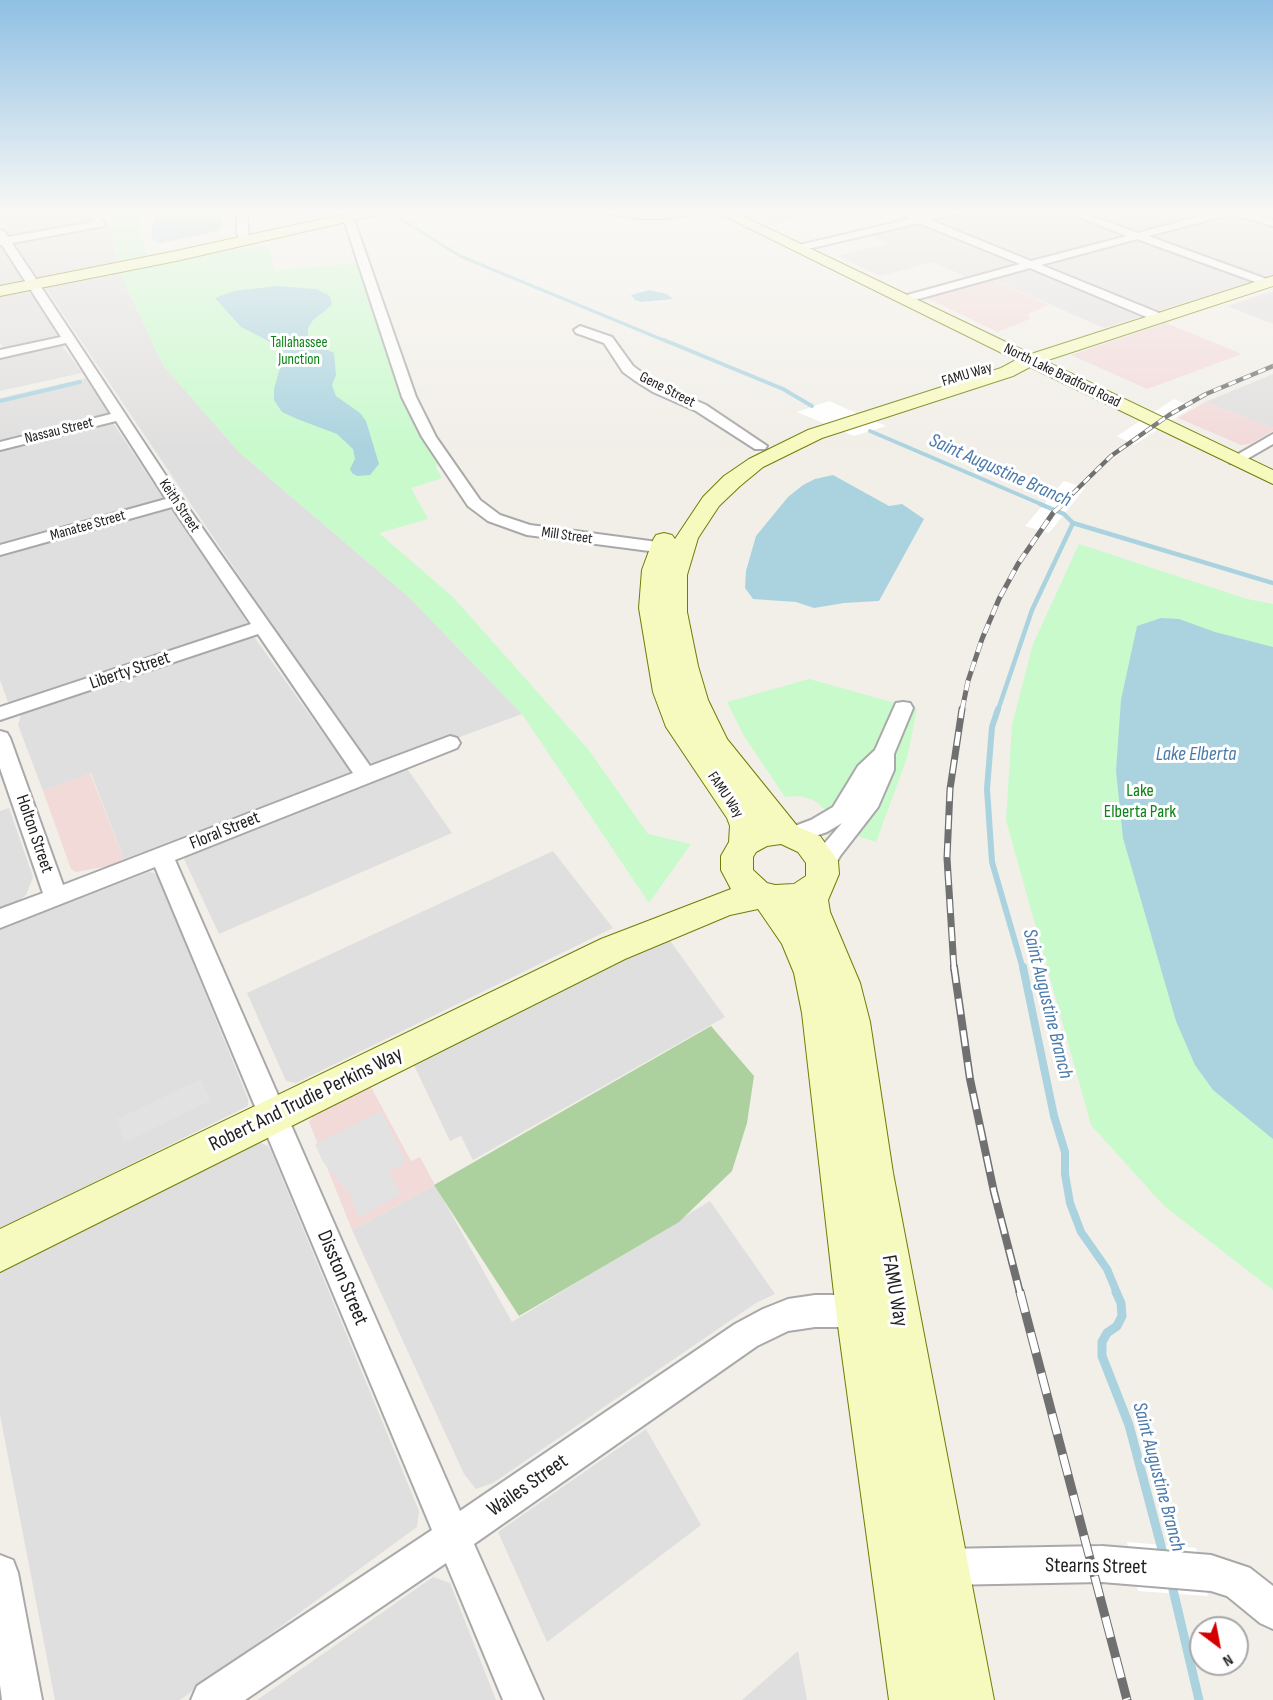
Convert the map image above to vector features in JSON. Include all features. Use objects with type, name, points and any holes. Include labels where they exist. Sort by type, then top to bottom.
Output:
[{"type":"street","name":"Keith Street","points":[[36,290],[175,501],[365,775]]},
{"type":"street","name":"Mill Street","points":[[373,290],[409,397],[426,432],[464,491],[487,514],[527,530],[671,549]]},
{"type":"street","name":"North Lake Bradford Road","points":[[888,290],[1273,478]]},
{"type":"street","points":[[904,298],[933,290]]},
{"type":"street","points":[[1092,290],[1160,318]]},
{"type":"street","points":[[1030,360],[1245,290]]},
{"type":"street","name":"Gene Street","points":[[580,330],[609,340],[628,369],[639,377],[658,389],[701,408],[760,446]]},
{"type":"street","points":[[0,354],[68,339]]},
{"type":"street","name":"FAMU Way","points":[[967,1700],[873,1173],[853,1029],[842,983],[813,912],[812,900],[820,876],[820,856],[813,848],[790,835],[726,759],[694,700],[677,631],[674,601],[675,575],[671,549],[675,521],[703,487],[730,465],[760,446],[836,416],[998,365],[1030,360]]},
{"type":"street","name":"FAMU Way","points":[[916,1700],[858,1311],[818,1001],[811,973],[790,926],[765,896],[742,880],[737,870],[745,826],[741,815],[686,737],[667,692],[651,608],[653,579],[671,549],[693,526],[716,496],[743,472],[773,453],[823,431],[1007,372],[1030,360]]},
{"type":"street","name":"Nassau Street","points":[[0,446],[119,416]]},
{"type":"street","points":[[1235,460],[1273,438]]},
{"type":"street","name":"Manatee Street","points":[[0,550],[175,501]]},
{"type":"street","name":"Liberty Street","points":[[0,714],[261,627]]},
{"type":"street","points":[[765,896],[783,899],[798,897],[820,876],[831,851],[867,807],[884,770],[884,754],[903,708]]},
{"type":"street","name":"Holton Street","points":[[0,738],[56,897]]},
{"type":"street","name":"Floral Street","points":[[0,919],[450,743]]},
{"type":"street","points":[[790,835],[819,826],[841,813],[865,771],[884,754]]},
{"type":"street","name":"FAMU Way","points":[[740,852],[767,834],[790,835]]},
{"type":"street","name":"Robert And Trudie Perkins Way","points":[[613,949],[716,885],[726,876],[740,852]]},
{"type":"street","name":"Disston Street","points":[[162,856],[523,1700]]},
{"type":"street","name":"Robert And Trudie Perkins Way","points":[[0,1251],[613,949],[724,904],[765,896]]},
{"type":"street","name":"Wailes Street","points":[[211,1700],[454,1537],[759,1327],[801,1312],[858,1311]]},
{"type":"street","name":"Stearns Street","points":[[943,1567],[1092,1564],[1202,1572],[1229,1577],[1237,1581],[1273,1610]]},
{"type":"street","points":[[0,1573],[22,1700]]},
{"type":"shaded area","points":[[32,290],[58,337],[4,349],[0,342],[0,294]]},
{"type":"shaded area","points":[[47,290],[128,290],[163,365],[240,453],[409,597],[522,714],[395,761],[374,763],[364,761]]},
{"type":"shaded area","points":[[950,290],[1016,290],[1049,305],[1028,314],[1030,319],[998,332],[928,299],[929,296]]},
{"type":"shaded area","points":[[1018,290],[1224,290],[1104,328]]},
{"type":"shaded area","points":[[1273,291],[1273,324],[1227,306]]},
{"type":"shaded area","points":[[1166,323],[1242,354],[1147,389],[1071,355]]},
{"type":"shaded area","points":[[62,345],[82,373],[0,391],[0,357]]},
{"type":"shaded area","points":[[1273,374],[1273,428],[1205,402]]},
{"type":"shaded area","points":[[86,378],[109,414],[0,442],[0,398]]},
{"type":"shaded area","points":[[1205,402],[1273,428],[1273,431],[1250,444],[1241,445],[1178,418]]},
{"type":"shaded area","points":[[113,423],[164,499],[0,546],[0,450]]},
{"type":"shaded area","points":[[166,509],[175,511],[247,622],[239,628],[9,705],[0,680],[0,555]]},
{"type":"shaded area","points":[[246,637],[255,638],[349,772],[124,859],[91,773],[43,791],[18,725],[21,715]]},
{"type":"shaded area","points":[[406,767],[452,833],[219,934],[184,859],[186,857]]},
{"type":"shaded area","points":[[90,773],[124,859],[109,866],[76,872],[71,869],[43,791]]},
{"type":"shaded area","points":[[9,808],[33,877],[26,895],[17,902],[0,908],[0,811]]},
{"type":"shaded area","points":[[553,851],[613,928],[296,1083],[286,1081],[247,993]]},
{"type":"shaded area","points":[[149,872],[158,877],[248,1099],[248,1106],[0,1229],[0,929]]},
{"type":"shaded area","points":[[668,938],[725,1017],[473,1160],[461,1136],[450,1141],[413,1063]]},
{"type":"shaded area","points":[[201,1079],[210,1101],[124,1143],[117,1119]]},
{"type":"shaded area","points":[[371,1087],[411,1161],[420,1157],[435,1185],[352,1230],[309,1122],[313,1116]]},
{"type":"shaded area","points":[[381,1111],[406,1162],[389,1171],[401,1194],[359,1218],[349,1193],[323,1162],[315,1144]]},
{"type":"shaded area","points":[[259,1142],[268,1146],[271,1151],[419,1511],[417,1527],[180,1700],[55,1700],[0,1415],[0,1272]]},
{"type":"shaded area","points":[[435,1185],[512,1322],[710,1201],[775,1294],[756,1303],[493,1483],[476,1489],[464,1474],[352,1230]]},
{"type":"shaded area","points":[[646,1429],[701,1525],[547,1642],[498,1532]]},
{"type":"shaded area","points":[[433,1577],[450,1583],[496,1700],[257,1700]]},
{"type":"shaded area","points":[[798,1651],[807,1700],[742,1700]]},
{"type":"green space","name":"Tallahassee Junction","points":[[128,290],[367,290],[399,393],[416,430],[437,463],[436,468],[442,478],[411,488],[428,519],[379,533],[454,598],[588,749],[648,834],[691,844],[649,903],[522,714],[409,597],[240,453],[163,365]]},
{"type":"green space","name":"Lake Elberta Park","points":[[1079,544],[1247,599],[1273,604],[1273,1290],[1164,1206],[1091,1125],[1006,820],[1012,725],[1033,644]]},
{"type":"green space","points":[[809,679],[917,709],[907,758],[876,842],[858,836],[815,801],[801,796],[785,797],[744,736],[727,702]]},
{"type":"green space","points":[[711,1026],[754,1076],[747,1123],[732,1171],[679,1222],[519,1316],[434,1185]]},
{"type":"water","points":[[319,290],[330,296],[332,305],[313,320],[308,328],[308,336],[316,345],[334,353],[336,375],[332,385],[336,396],[360,413],[366,421],[379,464],[370,475],[357,476],[352,473],[350,469],[355,459],[353,449],[337,434],[282,412],[274,400],[274,389],[280,368],[279,354],[274,344],[241,327],[215,298],[234,291]]},
{"type":"water","points":[[651,290],[667,294],[673,299],[641,302],[635,300],[631,295]]},
{"type":"water","points":[[833,475],[889,506],[902,504],[924,519],[879,601],[814,608],[796,602],[753,599],[745,588],[746,571],[756,536],[788,497],[803,485],[815,479]]},
{"type":"water","name":"Lake Elberta","points":[[1161,618],[1179,619],[1215,632],[1273,647],[1273,1139],[1213,1090],[1195,1065],[1176,1021],[1123,838],[1116,771],[1121,700],[1137,626]]},
{"type":"pier","points":[[1174,399],[1192,407],[1134,445],[1117,436]]},
{"type":"pier","points":[[829,401],[886,426],[854,436],[797,412]]},
{"type":"pier","points":[[1064,481],[1085,488],[1049,533],[1025,526]]},
{"type":"pier","points":[[1127,1542],[1196,1548],[1208,1596],[1138,1591]]},
{"type":"waterway","name":"Saint Augustine Branch","points":[[543,290],[668,342]]},
{"type":"waterway","name":"Saint Augustine Branch","points":[[664,340],[783,389],[812,406]]},
{"type":"waterway","points":[[0,401],[80,382]]},
{"type":"waterway","name":"Saint Augustine Branch","points":[[870,431],[1043,505]]},
{"type":"waterway","name":"Saint Augustine Branch","points":[[1040,504],[1064,514],[1073,523]]},
{"type":"waterway","name":"Saint Augustine Branch","points":[[998,710],[1032,610],[1073,523]]},
{"type":"waterway","points":[[1073,523],[1273,583]]},
{"type":"waterway","name":"Saint Augustine Branch","points":[[998,709],[992,727],[987,789],[992,862],[1023,969]]},
{"type":"waterway","name":"Saint Augustine Branch","points":[[1023,967],[1054,1116],[1065,1152],[1065,1174],[1070,1203],[1081,1232],[1107,1269],[1117,1293]]},
{"type":"waterway","name":"Saint Augustine Branch","points":[[1116,1292],[1121,1303],[1122,1316],[1117,1326],[1107,1333],[1102,1342],[1102,1356],[1129,1425],[1164,1557]]},
{"type":"waterway","name":"Saint Augustine Branch","points":[[1171,1581],[1199,1700]]},
{"type":"railway","points":[[1061,505],[1111,456],[1169,415],[1206,394],[1273,366]]},
{"type":"railway","points":[[962,710],[968,681],[999,599],[1018,564],[1053,513],[1063,504]]},
{"type":"railway","points":[[954,969],[947,858],[950,789],[962,709]]},
{"type":"railway","points":[[954,967],[970,1079],[994,1192],[1020,1293]]},
{"type":"railway","points":[[1020,1292],[1127,1700]]}]
